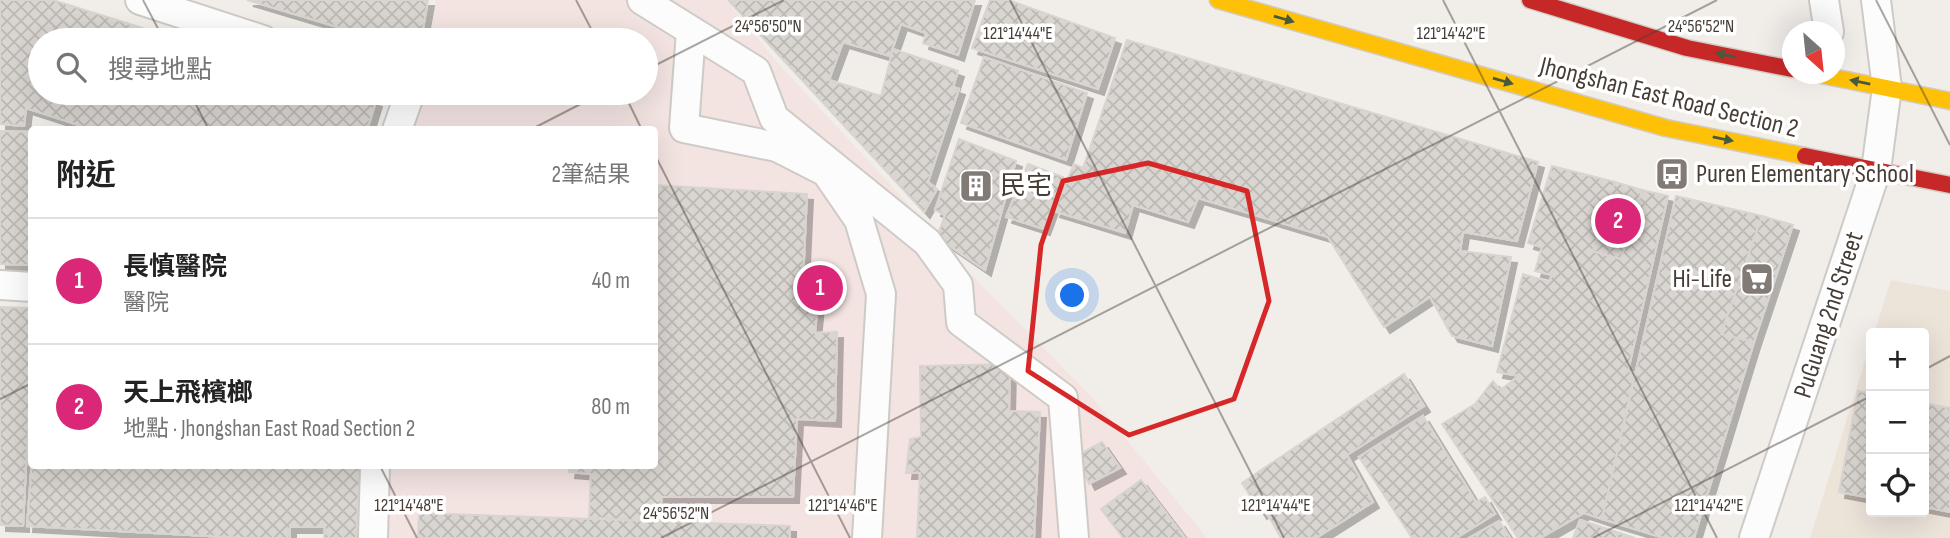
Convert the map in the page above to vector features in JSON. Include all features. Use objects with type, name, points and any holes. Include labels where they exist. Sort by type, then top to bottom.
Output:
[{"type":"main road","name":"Jhongshan East Road Section 2","points":[[1218,0],[1666,128],[1950,186]]},
{"type":"main road","name":"Jhongshan East Road Section 2","points":[[1530,0],[1687,48],[1782,67]]},
{"type":"main road","points":[[1845,79],[1950,101]]},
{"type":"lane","points":[[140,0],[226,28]]},
{"type":"lane","points":[[642,0],[756,71],[774,118],[927,242],[958,285],[961,322],[1063,398],[1074,538]]},
{"type":"lane","points":[[1824,0],[1827,21]]},
{"type":"lane","name":"PuGuang 2nd Street","points":[[1754,538],[1876,170],[1887,88],[1876,0]]},
{"type":"lane","points":[[691,31],[684,128],[777,147],[825,172],[859,220],[881,294],[867,538]]},
{"type":"lane","points":[[398,126],[406,105]]},
{"type":"lane","points":[[0,285],[28,287]]},
{"type":"lane","points":[[373,538],[375,469]]},
{"type":"highlighted area","points":[[1148,163],[1247,191],[1269,301],[1234,399],[1129,435],[1028,371],[1041,245],[1063,181]]},
{"type":"shaded area","points":[[436,0],[726,0],[775,60],[901,196],[943,246],[1091,396],[1207,538],[387,538],[389,469],[658,469],[658,126],[412,126],[417,105],[658,105],[658,28],[432,28]]},
{"type":"shaded area","points":[[1891,280],[1950,291],[1950,538],[1810,538],[1866,358],[1866,517],[1929,517],[1929,328],[1876,328]]},
{"type":"building","points":[[0,0],[53,0],[143,28],[28,28],[28,105],[375,105],[368,126],[82,126],[26,108],[24,126],[0,124]]},
{"type":"building","points":[[247,0],[428,0],[423,28],[341,28]]},
{"type":"building","points":[[728,0],[975,0],[958,55],[923,43],[926,33],[901,24],[890,56],[843,42],[829,80],[881,96],[893,49],[958,71],[953,87],[959,89],[928,182],[937,189],[924,212]]},
{"type":"building","points":[[990,0],[1008,0],[1115,38],[1098,89],[972,48]]},
{"type":"building","points":[[1127,40],[1538,162],[1517,241],[1463,232],[1460,251],[1511,257],[1492,346],[1452,336],[1430,297],[1384,327],[1328,237],[1198,198],[1188,222],[1133,205],[1125,233],[1054,211],[1074,164],[1083,168]]},
{"type":"building","points":[[984,57],[1087,93],[1066,160],[961,123]]},
{"type":"building","points":[[0,131],[28,132],[28,265],[0,264]]},
{"type":"building","name":"民宅","points":[[959,139],[1016,161],[985,270],[937,237],[945,215],[935,210]]},
{"type":"building","points":[[1028,164],[1063,177],[1044,229],[1006,217]]},
{"type":"building","points":[[1552,166],[1615,182],[1593,251],[1621,259],[1642,190],[1668,196],[1628,371],[1635,373],[1602,519],[1584,513],[1540,538],[1518,538],[1442,424],[1475,404],[1493,381],[1500,390],[1519,376],[1497,372],[1523,274],[1549,282],[1552,275],[1535,271],[1542,247],[1528,243]]},
{"type":"building","points":[[1615,182],[1642,190],[1621,259],[1593,251]]},
{"type":"building","points":[[658,185],[807,194],[802,302],[818,302],[815,333],[837,332],[835,421],[797,419],[793,497],[662,497],[658,523],[589,517],[591,474],[569,472],[570,469],[658,469]]},
{"type":"building","points":[[1676,196],[1762,216],[1721,334],[1754,342],[1694,538],[1664,538],[1602,519]]},
{"type":"building","name":"Hi-Life","points":[[1762,216],[1793,225],[1754,342],[1721,334]]},
{"type":"building","points":[[0,307],[28,308],[28,429],[23,526],[0,525]]},
{"type":"building","points":[[1010,364],[1009,411],[1040,412],[1034,538],[917,538],[920,473],[906,473],[910,439],[921,437],[920,366]]},
{"type":"building","points":[[1404,374],[1424,406],[1347,455],[1373,502],[1316,538],[1281,538],[1265,510],[1261,513],[1242,483]]},
{"type":"building","points":[[1858,391],[1866,392],[1866,497],[1839,492]]},
{"type":"building","points":[[1929,404],[1950,408],[1950,512],[1929,508]]},
{"type":"building","points":[[1423,416],[1476,502],[1485,497],[1495,514],[1456,538],[1412,538],[1359,457]]},
{"type":"building","points":[[1102,442],[1120,468],[1089,484],[1076,456]]},
{"type":"building","points":[[31,469],[360,469],[356,538],[324,538],[325,527],[290,527],[290,538],[244,538],[27,526]]},
{"type":"building","points":[[1141,480],[1185,538],[1123,538],[1101,509]]},
{"type":"building","points":[[419,513],[790,526],[790,538],[418,538]]},
{"type":"building","points":[[1580,520],[1635,538],[1573,538]]},
{"type":"building","points":[[1499,521],[1510,538],[1469,538]]},
{"type":"traffic: slow","points":[[1218,0],[1666,128],[1805,156]]},
{"type":"traffic: slow","points":[[1845,80],[1950,101]]},
{"type":"traffic: jam","points":[[1530,0],[1687,48],[1782,67]]},
{"type":"traffic: jam","points":[[1805,156],[1950,185]]},
{"type":"place","name":"Puren Elementary School","points":[[1672,174]]},
{"type":"place","name":"民宅","points":[[976,186]]},
{"type":"place","name":"天上飛檳榔","points":[[1618,221]]},
{"type":"place","name":"Hi-Life","points":[[1757,279]]},
{"type":"place","name":"長慎醫院","points":[[820,288]]}]
